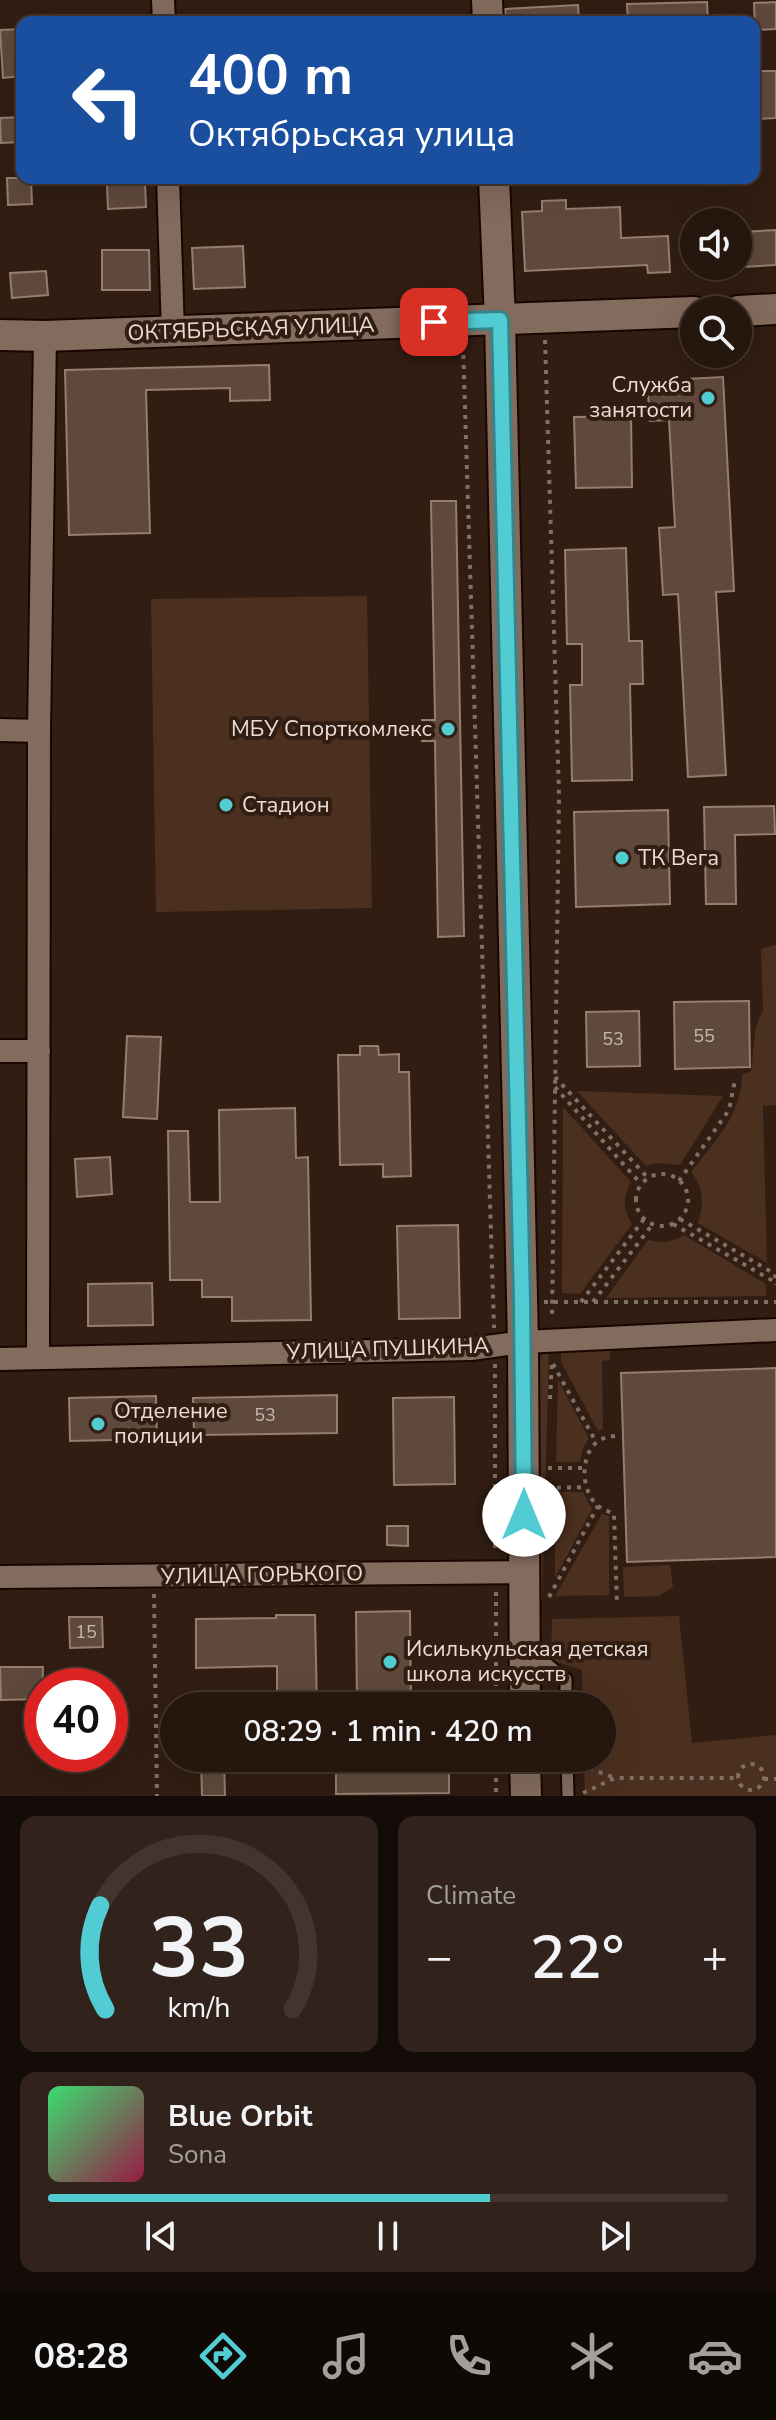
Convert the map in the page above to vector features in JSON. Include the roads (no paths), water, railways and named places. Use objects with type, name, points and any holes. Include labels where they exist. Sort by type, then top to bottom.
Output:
[{"type":"street","points":[[168,184],[173,332]]},
{"type":"street","points":[[494,184],[522,1302],[530,1347],[521,1579],[525,1692]]},
{"type":"street","points":[[752,310],[776,309]]},
{"type":"street","name":"ОКТЯБРЬСКАЯ УЛИЦА","points":[[0,335],[173,332],[680,313]]},
{"type":"street","points":[[38,1358],[39,731],[45,336]]},
{"type":"street","points":[[0,730],[39,731]]},
{"type":"street","points":[[0,1051],[39,1051]]},
{"type":"street","name":"УЛИЦА ПУШКИНА","points":[[0,1359],[530,1347],[776,1330]]},
{"type":"street","name":"УЛИЦА ГОРЬКОГО","points":[[0,1577],[521,1579]]},
{"type":"street","points":[[525,1772],[526,1796]]},
{"type":"lane","points":[[525,1646],[566,1679],[566,1692]]},
{"type":"lane","points":[[567,1772],[568,1796]]},
{"type":"place","name":"Служба занятости","points":[[708,398]]},
{"type":"place","name":"МБУ Спорткомлекс","points":[[448,729]]},
{"type":"place","name":"Стадион","points":[[226,805]]},
{"type":"place","name":"ТК Вега","points":[[622,858]]},
{"type":"place","name":"Отделение полиции","points":[[98,1424]]},
{"type":"place","name":"Исилькульская детская школа искусств","points":[[390,1662]]}]
